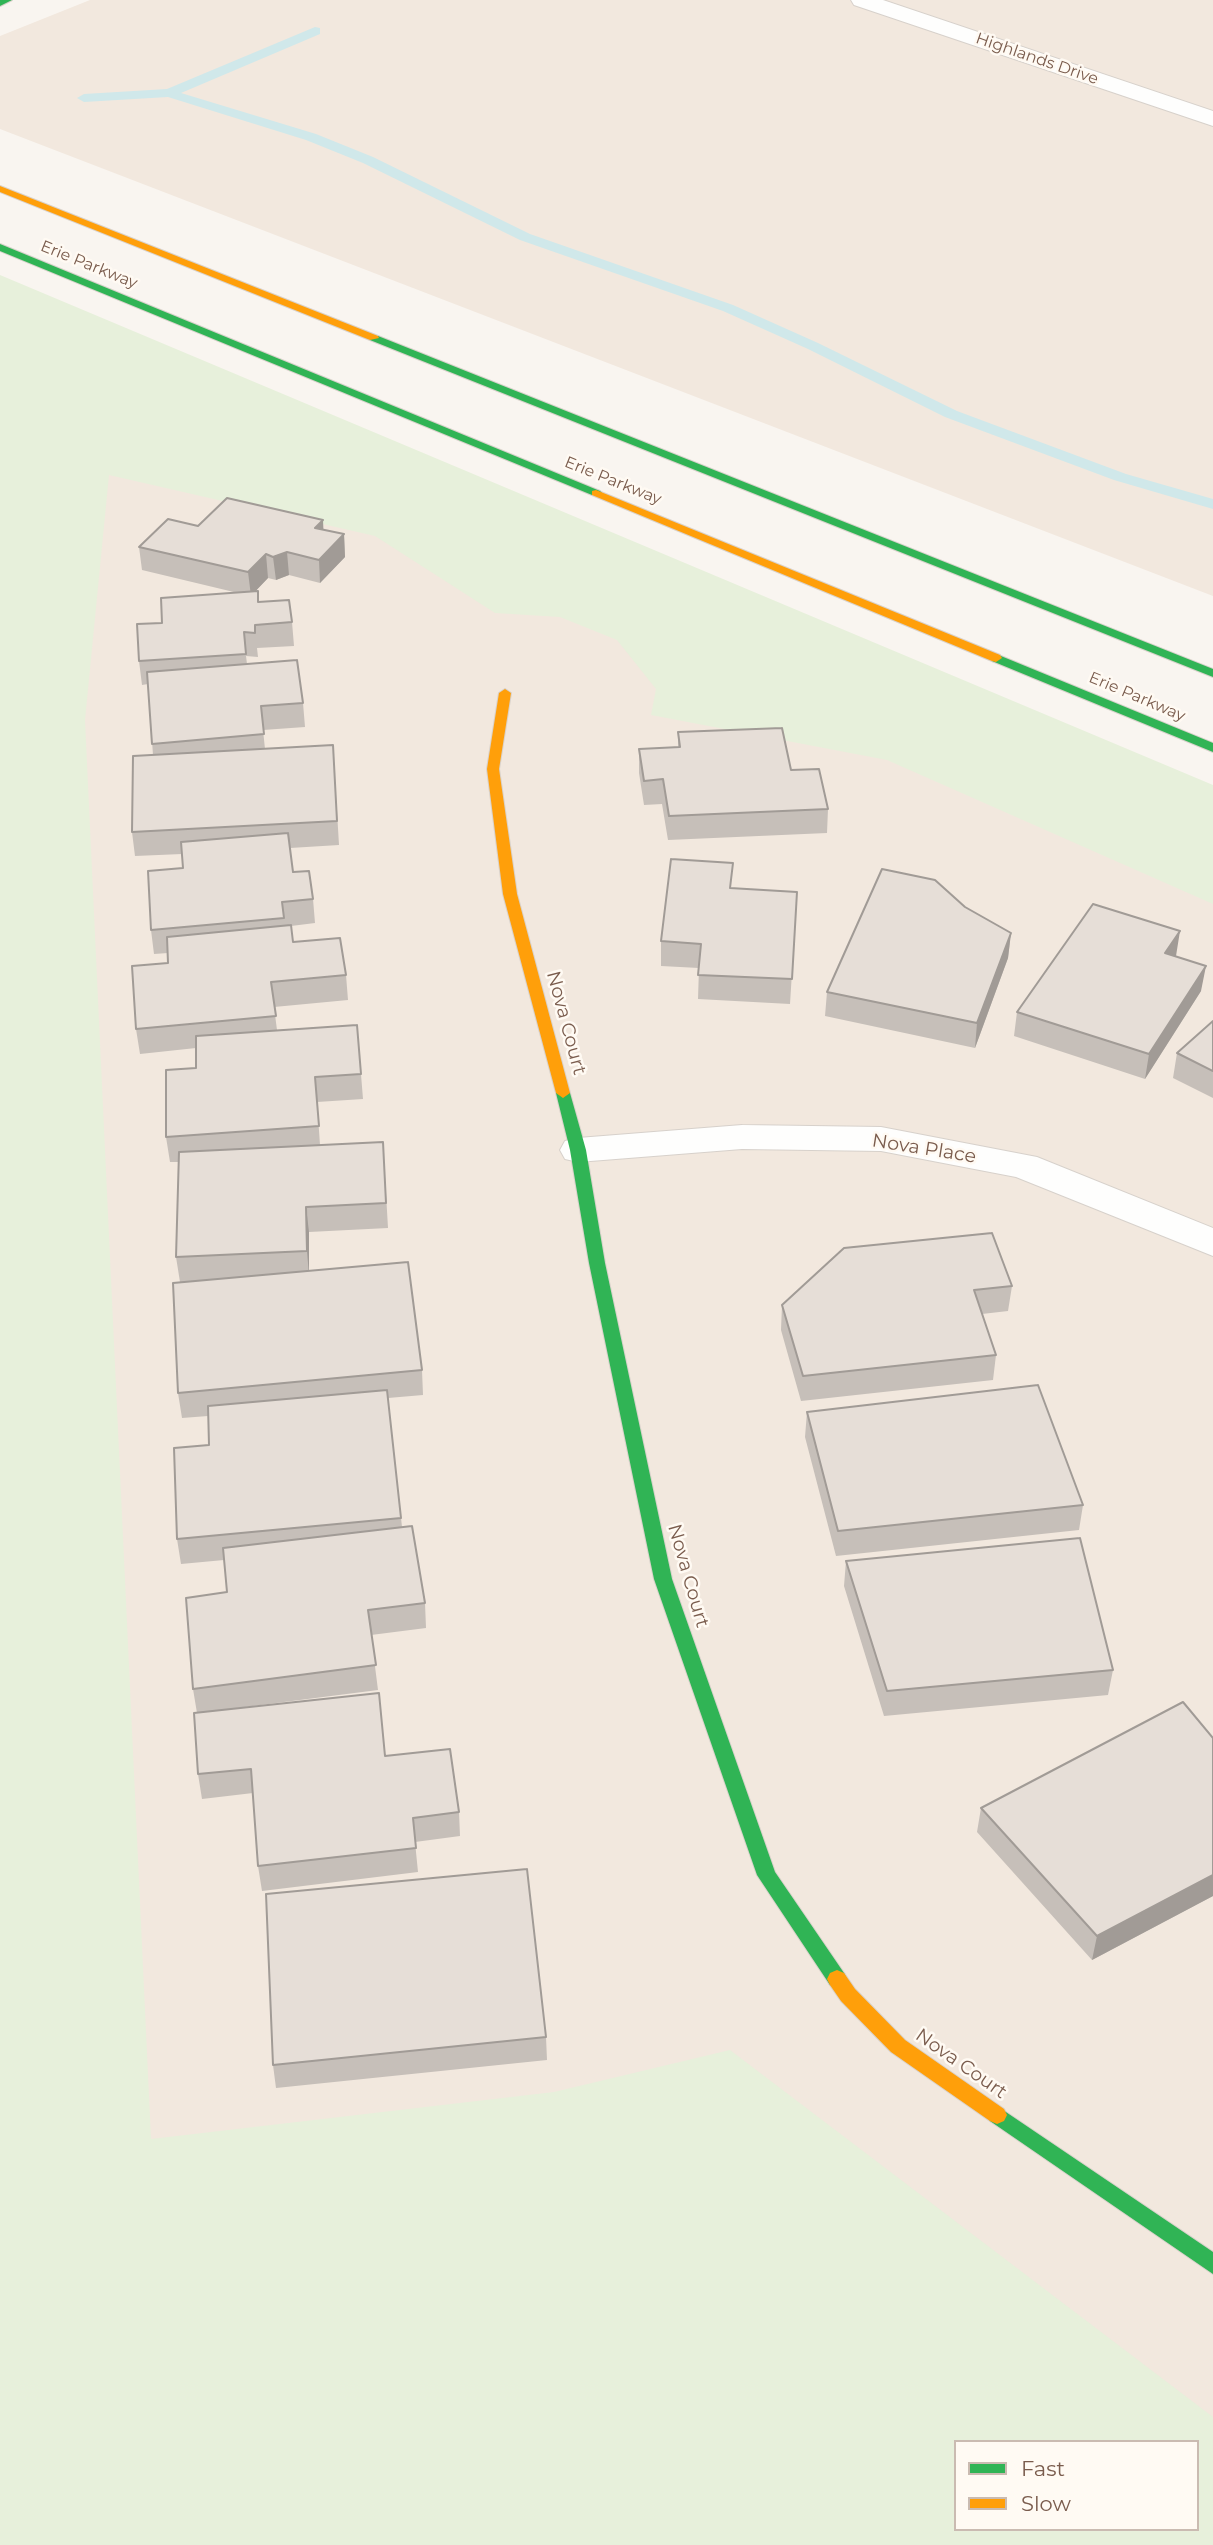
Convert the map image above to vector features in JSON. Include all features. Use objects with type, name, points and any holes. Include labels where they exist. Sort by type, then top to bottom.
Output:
[{"type":"main road","points":[[0,3],[8,0]]},
{"type":"main road","name":"Erie Parkway","points":[[0,189],[1213,673]]},
{"type":"main road","name":"Erie Parkway","points":[[0,247],[1213,748]]},
{"type":"main road","name":"Nova Court","points":[[505,693],[493,769],[510,894],[578,1150],[597,1263],[663,1579],[767,1875],[848,1995],[898,2046],[1213,2264]]},
{"type":"street","name":"Highlands Drive","points":[[862,0],[1213,119]]},
{"type":"street","name":"Nova Place","points":[[578,1150],[742,1137],[881,1139],[1024,1166],[1213,1243]]},
{"type":"shaded area","points":[[90,0],[1213,0],[1213,596],[0,129],[0,36]]},
{"type":"shaded area","points":[[0,304],[1213,796],[1213,2545],[0,2545]]},
{"type":"green space","points":[[0,275],[1213,785],[1213,904],[887,760],[651,715],[656,689],[617,640],[560,617],[495,613],[375,536],[109,475],[85,720],[151,2139],[554,2092],[730,2050],[1213,2417],[1213,2545],[0,2545]]},
{"type":"building","points":[[227,498],[323,520],[315,528],[344,534],[319,560],[287,552],[273,557],[266,554],[248,572],[139,547],[168,519],[198,526]]},
{"type":"building","points":[[258,591],[258,602],[289,600],[292,622],[255,625],[255,633],[244,632],[246,654],[139,661],[137,624],[162,623],[161,598]]},
{"type":"building","points":[[297,660],[303,703],[261,706],[264,734],[152,744],[147,672]]},
{"type":"building","points":[[782,728],[791,770],[819,769],[828,809],[669,816],[663,779],[644,781],[639,749],[680,747],[678,732]]},
{"type":"building","points":[[333,745],[337,821],[132,832],[133,756]]},
{"type":"building","points":[[288,833],[293,872],[309,871],[313,899],[282,902],[284,918],[151,930],[148,871],[183,868],[181,842]]},
{"type":"building","points":[[671,859],[733,863],[730,888],[797,892],[792,979],[698,975],[701,944],[661,941]]},
{"type":"building","points":[[882,869],[935,880],[965,907],[1011,933],[977,1023],[827,992]]},
{"type":"building","points":[[1093,904],[1180,931],[1165,953],[1206,966],[1149,1054],[1017,1012]]},
{"type":"building","points":[[291,925],[293,942],[340,938],[346,975],[271,982],[276,1016],[136,1029],[132,966],[168,963],[167,937]]},
{"type":"building","points":[[1213,1021],[1213,1071],[1177,1053]]},
{"type":"building","points":[[357,1025],[361,1074],[315,1077],[319,1126],[166,1137],[166,1070],[196,1068],[196,1036]]},
{"type":"building","points":[[383,1142],[386,1203],[306,1207],[307,1251],[176,1257],[179,1152]]},
{"type":"building","points":[[992,1233],[1012,1286],[974,1290],[996,1355],[803,1376],[782,1305],[844,1248]]},
{"type":"building","points":[[408,1262],[422,1370],[178,1393],[173,1283]]},
{"type":"building","points":[[1038,1385],[1083,1505],[838,1531],[807,1412]]},
{"type":"building","points":[[387,1390],[401,1518],[177,1539],[174,1448],[209,1445],[208,1406]]},
{"type":"building","points":[[412,1526],[425,1603],[368,1610],[376,1665],[193,1689],[186,1598],[227,1592],[223,1548]]},
{"type":"building","points":[[1080,1538],[1113,1670],[887,1691],[846,1561]]},
{"type":"building","points":[[379,1693],[385,1756],[450,1749],[459,1812],[413,1818],[416,1848],[258,1866],[251,1769],[198,1774],[194,1713]]},
{"type":"building","points":[[1183,1702],[1213,1738],[1213,1875],[1097,1936],[981,1808]]},
{"type":"building","points":[[527,1869],[546,2037],[273,2065],[266,1894]]},
{"type":"waterway","points":[[169,93],[315,31]]},
{"type":"waterway","points":[[84,98],[169,93]]},
{"type":"waterway","points":[[169,93],[311,137],[368,160],[525,237],[728,308],[813,346],[951,414],[1120,477],[1213,504]]},
{"type":"traffic: fast","points":[[0,3],[8,0]]},
{"type":"traffic: fast","points":[[0,247],[596,493]]},
{"type":"traffic: fast","points":[[374,338],[1213,673]]},
{"type":"traffic: fast","points":[[996,658],[1213,748]]},
{"type":"traffic: fast","points":[[563,1093],[578,1150],[597,1263],[663,1579],[767,1875],[837,1979]]},
{"type":"traffic: fast","points":[[997,2115],[1213,2264]]},
{"type":"traffic: slow","points":[[0,189],[374,338]]},
{"type":"traffic: slow","points":[[596,493],[996,658]]},
{"type":"traffic: slow","points":[[505,693],[493,769],[510,894],[563,1093]]},
{"type":"traffic: slow","points":[[837,1979],[848,1995],[898,2046],[997,2115]]}]
